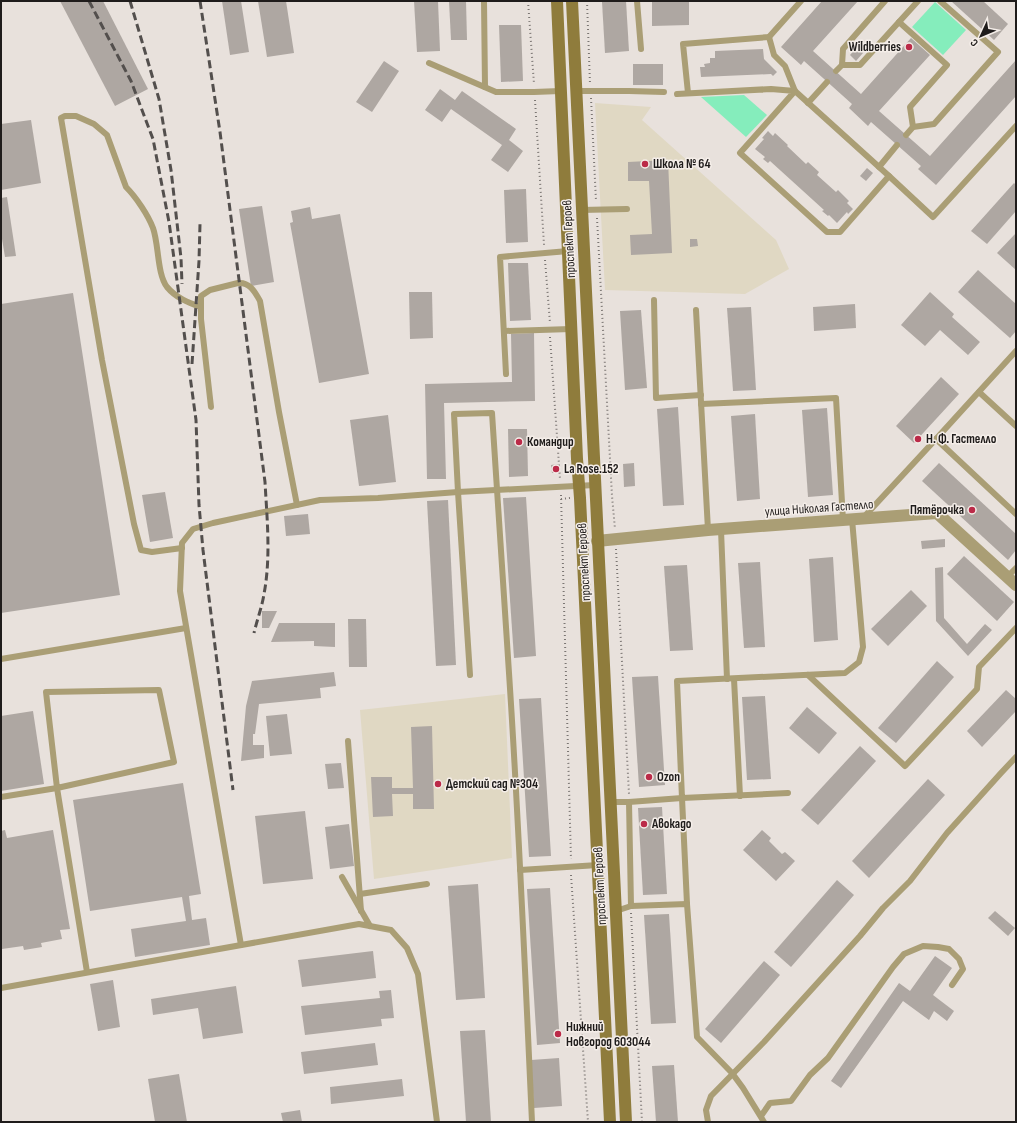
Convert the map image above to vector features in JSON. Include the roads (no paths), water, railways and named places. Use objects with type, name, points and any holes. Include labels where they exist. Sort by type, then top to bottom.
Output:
[{"type":"main road","name":"проспект Героев","points":[[557,1],[571,329],[580,486],[610,1122]]},
{"type":"main road","name":"проспект Героев","points":[[572,1],[594,485],[626,1122]]},
{"type":"street","name":"улица Николая Гастелло","points":[[597,542],[714,530],[937,513],[1012,581]]},
{"type":"lane","points":[[484,1],[485,87]]},
{"type":"lane","points":[[637,1],[641,49]]},
{"type":"lane","points":[[688,93],[683,44],[769,37],[801,1]]},
{"type":"lane","points":[[836,71],[842,65],[843,49],[885,1]]},
{"type":"lane","points":[[842,65],[860,64],[918,1]]},
{"type":"lane","points":[[906,135],[913,127],[934,124],[998,52],[940,1]]},
{"type":"lane","points":[[899,22],[947,65],[910,107],[913,127]]},
{"type":"lane","points":[[769,37],[774,55],[785,66],[795,91],[933,217],[1016,126]]},
{"type":"lane","points":[[429,63],[496,92],[560,91]]},
{"type":"lane","points":[[808,103],[827,82]]},
{"type":"lane","points":[[677,94],[771,89],[795,91]]},
{"type":"lane","points":[[576,91],[664,92]]},
{"type":"lane","points":[[795,91],[740,153],[827,232],[840,232],[889,176]]},
{"type":"lane","points":[[182,548],[152,552],[141,550],[134,524],[102,360],[61,118],[65,116],[76,116],[94,124],[107,135],[126,187],[143,211],[153,229],[162,277],[167,287],[179,298],[201,307]]},
{"type":"lane","points":[[878,167],[898,145]]},
{"type":"lane","points":[[581,210],[627,209]]},
{"type":"lane","points":[[506,374],[500,257],[568,251]]},
{"type":"lane","points":[[211,407],[201,319],[201,296],[210,290],[243,283],[252,288],[260,301],[297,505]]},
{"type":"lane","points":[[654,300],[656,398],[701,395]]},
{"type":"lane","points":[[696,310],[701,404],[730,679],[740,796]]},
{"type":"lane","points":[[504,331],[571,329]]},
{"type":"lane","points":[[853,520],[936,439],[1016,351]]},
{"type":"lane","points":[[979,392],[1016,426]]},
{"type":"lane","points":[[701,404],[836,398],[853,520],[863,647],[859,662],[845,673],[677,681],[687,904],[697,1037],[732,1073],[764,1122]]},
{"type":"lane","points":[[470,675],[454,414],[492,413],[509,672],[532,1122]]},
{"type":"lane","points":[[936,439],[1016,514]]},
{"type":"lane","points":[[241,945],[180,591],[182,543],[193,529],[213,523],[320,500],[594,485]]},
{"type":"lane","points":[[1012,581],[1016,568]]},
{"type":"lane","points":[[1,659],[186,628]]},
{"type":"lane","points":[[808,675],[906,766],[977,689],[979,667],[1016,628]]},
{"type":"lane","points":[[1,797],[57,788],[174,762],[159,690],[46,692],[57,788],[87,972]]},
{"type":"lane","points":[[348,741],[361,911]]},
{"type":"lane","points":[[708,1122],[706,1110],[710,1096],[764,1042],[860,936],[883,908],[910,881],[947,833],[1016,757]]},
{"type":"lane","points":[[610,802],[788,793]]},
{"type":"lane","points":[[629,802],[630,906]]},
{"type":"lane","points":[[520,870],[598,865]]},
{"type":"lane","points":[[342,877],[370,926]]},
{"type":"lane","points":[[360,894],[427,884]]},
{"type":"lane","points":[[616,911],[630,906],[687,904]]},
{"type":"lane","points":[[1,988],[359,924],[391,930],[407,948],[418,974],[437,1122]]},
{"type":"lane","points":[[760,1116],[770,1103],[791,1101],[810,1075],[828,1058],[893,967],[904,954],[923,946],[938,946],[949,949],[959,959],[963,969],[952,985]]},
{"type":"railway","points":[[89,1],[131,81],[153,139],[169,222],[196,420],[199,505],[203,550],[233,790]]},
{"type":"railway","points":[[130,1],[159,99],[171,170],[181,258],[182,284]]},
{"type":"railway","points":[[200,1],[220,132],[265,482],[268,538],[266,580],[263,599],[254,633]]},
{"type":"railway","points":[[192,364],[200,224]]},
{"type":"place","name":"Wildberries","points":[[909,47]]},
{"type":"place","name":"Школа № 64","points":[[645,164]]},
{"type":"place","name":"Н. Ф. Гастелло","points":[[918,439]]},
{"type":"place","name":"Командир","points":[[519,442]]},
{"type":"place","name":"La Rose.152","points":[[556,469]]},
{"type":"place","name":"Пятёрочка","points":[[972,510]]},
{"type":"place","name":"Ozon","points":[[649,777]]},
{"type":"place","name":"Детский сад №304","points":[[438,784]]},
{"type":"place","name":"Авокадо","points":[[644,824]]},
{"type":"place","name":"Нижний Новгород 603044","points":[[558,1034]]}]
